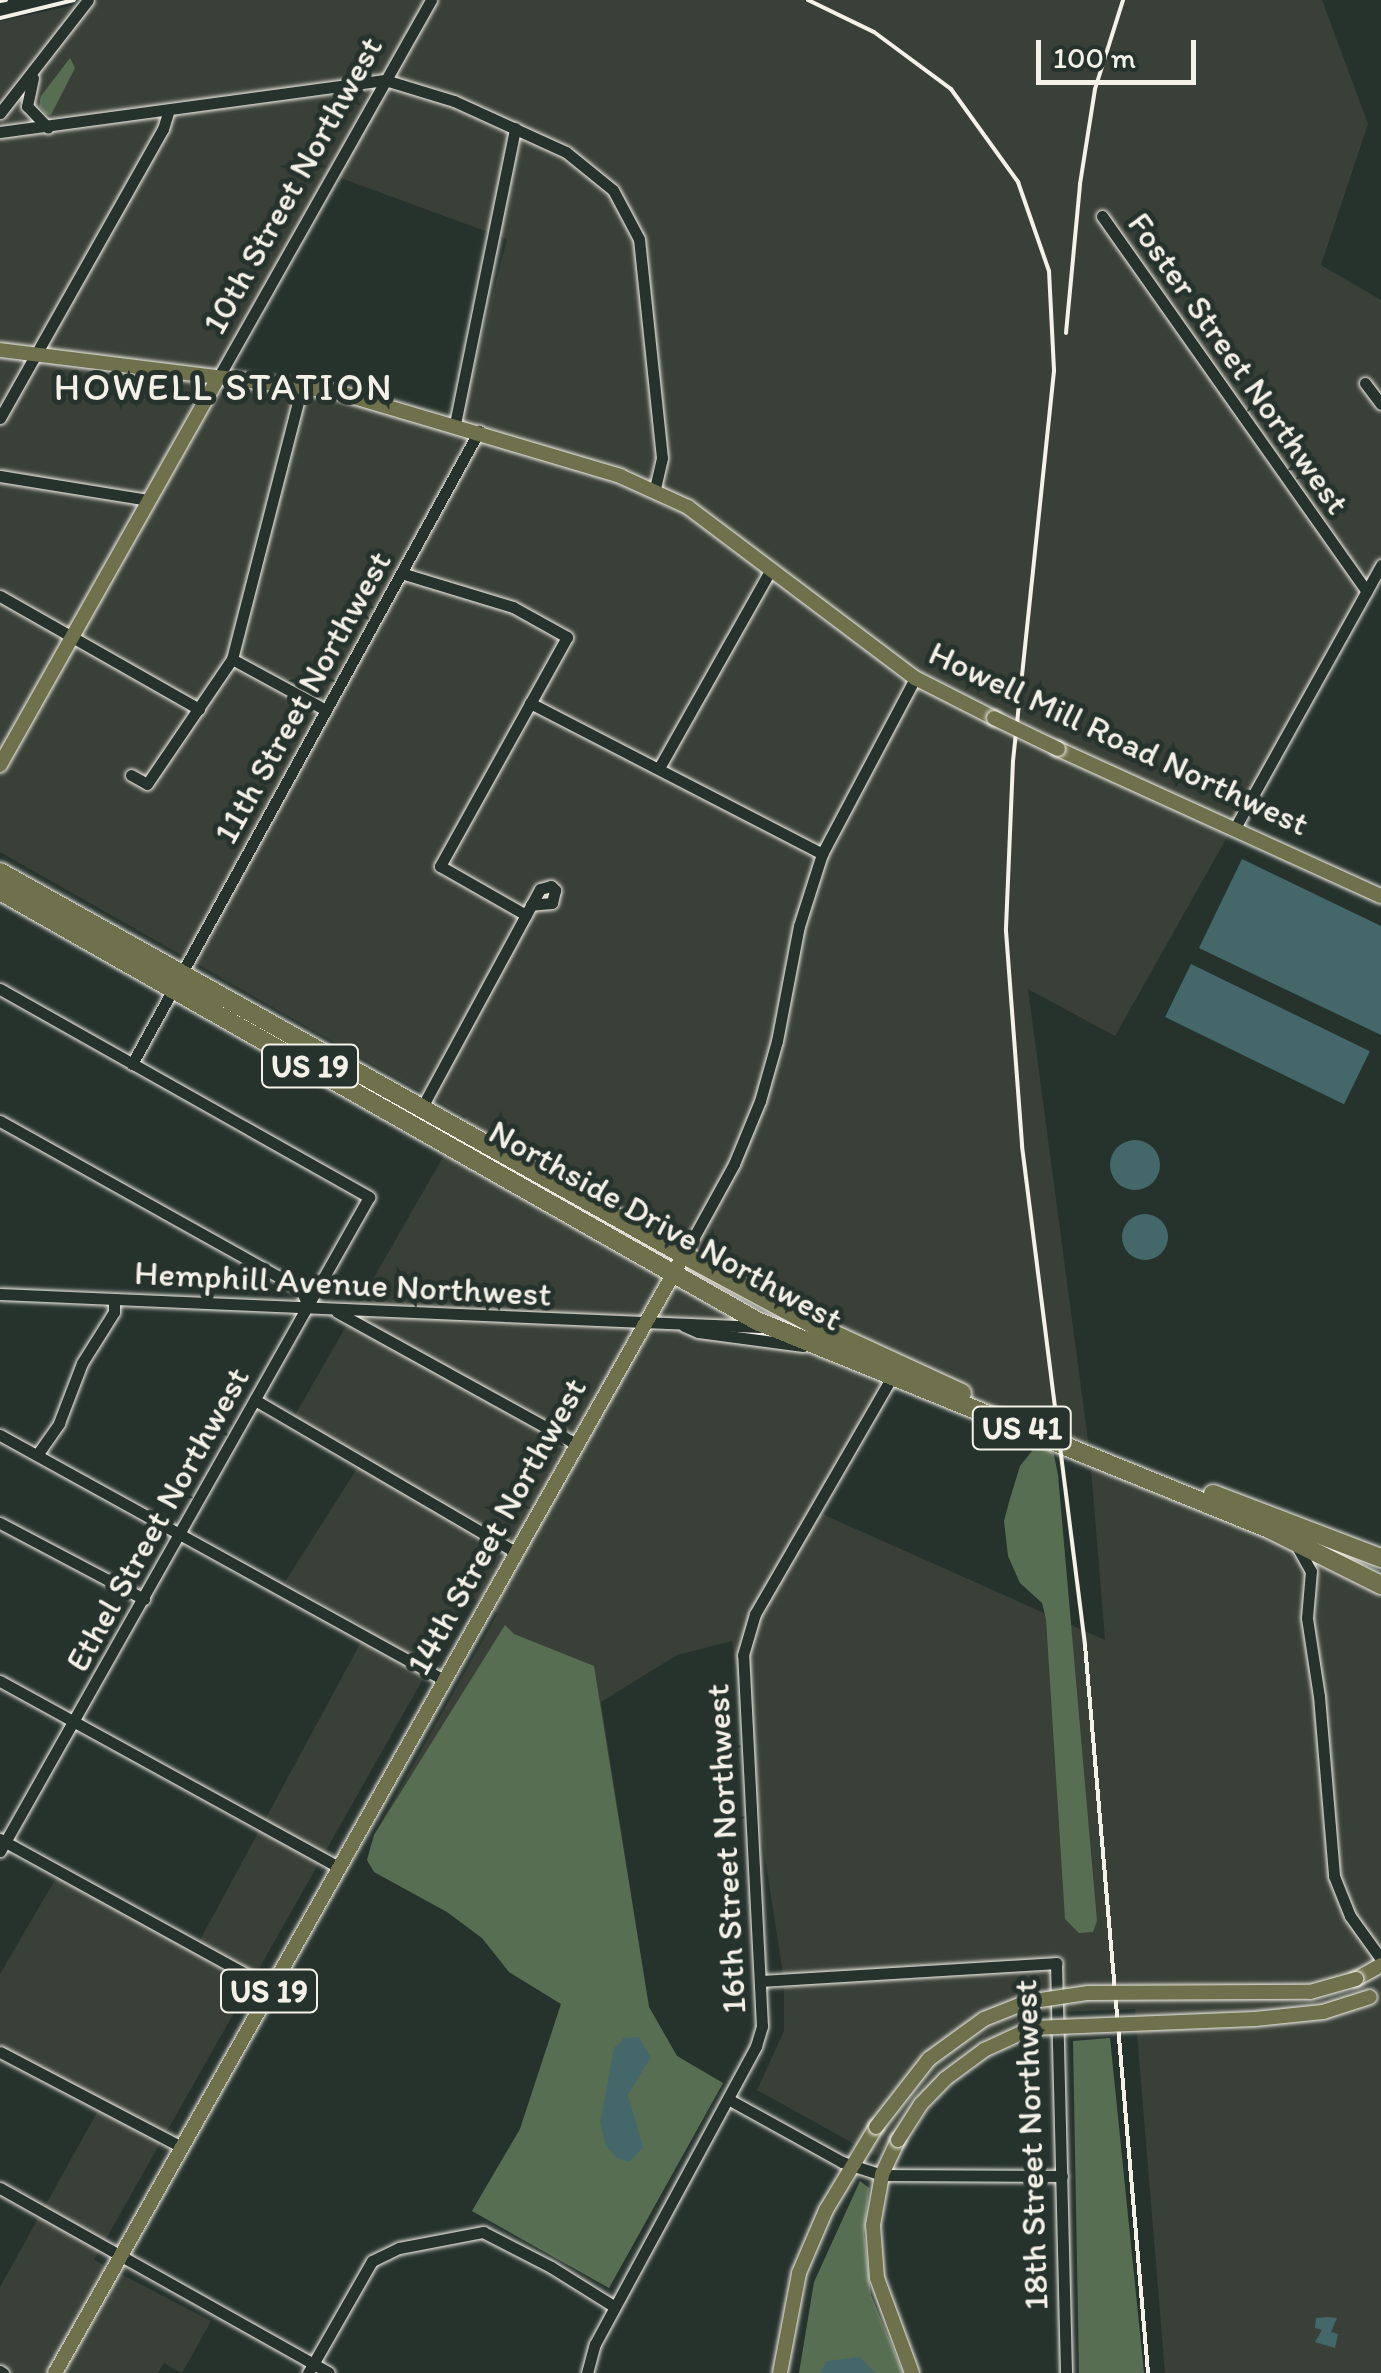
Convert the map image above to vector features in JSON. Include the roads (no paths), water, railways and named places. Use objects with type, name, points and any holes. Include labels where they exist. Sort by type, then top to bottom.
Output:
[{"type":"highway","name":"Northside Drive Northwest","points":[[0,872],[321,1072],[774,1328],[1285,1537],[1381,1586]]},
{"type":"highway","name":"Northside Drive Northwest","points":[[0,892],[421,1108],[814,1326],[981,1402],[1381,1558]]},
{"type":"highway","points":[[321,1072],[349,1079],[399,1108],[421,1108]]},
{"type":"main road","name":"Howell Mill Road Northwest","points":[[0,350],[302,386],[479,431],[655,489],[688,507],[915,678],[1058,749],[1236,826],[1381,896]]},
{"type":"main road","name":"10th Street Northwest","points":[[0,765],[6,741],[72,636],[218,378]]},
{"type":"main road","name":"14th Street Northwest","points":[[55,2373],[684,1255]]},
{"type":"main road","points":[[780,2373],[798,2275],[826,2210],[876,2127],[929,2059],[984,2020],[1026,2002],[1088,1993],[1294,1993],[1333,1988],[1356,1979],[1381,1962]]},
{"type":"main road","points":[[912,2373],[878,2278],[873,2225],[882,2176],[898,2140],[921,2104],[945,2079],[984,2050],[1032,2028],[1255,2019],[1323,2012],[1376,1994]]},
{"type":"street","points":[[0,113],[88,0]]},
{"type":"street","name":"10th Street Northwest","points":[[218,378],[431,0]]},
{"type":"street","points":[[35,72],[27,106],[48,128]]},
{"type":"street","points":[[0,132],[168,113],[385,80],[433,93],[588,166],[613,190],[631,219],[643,261],[662,458],[655,489]]},
{"type":"street","points":[[0,418],[168,113]]},
{"type":"street","points":[[455,424],[514,128]]},
{"type":"street","name":"Foster Street Northwest","points":[[1102,216],[1367,591]]},
{"type":"street","points":[[1365,383],[1381,404]]},
{"type":"street","points":[[132,775],[147,784],[232,658],[302,386]]},
{"type":"street","name":"11th Street Northwest","points":[[132,1064],[479,431]]},
{"type":"street","points":[[0,476],[149,500]]},
{"type":"street","points":[[1236,826],[1381,565]]},
{"type":"street","points":[[659,768],[771,569]]},
{"type":"street","points":[[401,574],[513,607],[567,636],[440,866],[529,910],[421,1108]]},
{"type":"street","points":[[0,596],[199,709]]},
{"type":"street","points":[[232,658],[326,710]]},
{"type":"street","name":"14th Street Northwest","points":[[684,1255],[734,1164],[760,1101],[777,1041],[799,926],[822,854],[915,678]]},
{"type":"street","points":[[530,702],[822,854]]},
{"type":"street","points":[[0,989],[132,1064]]},
{"type":"street","name":"Ethel Street Northwest","points":[[2,1844],[370,1198],[132,1064]]},
{"type":"street","points":[[0,1121],[301,1290],[308,1306]]},
{"type":"street","name":"Hemphill Avenue Northwest","points":[[0,1294],[308,1306],[644,1326],[684,1326],[697,1322],[774,1328],[814,1326]]},
{"type":"street","points":[[37,1455],[59,1423],[82,1363],[114,1312],[114,1300]]},
{"type":"street","points":[[334,1310],[576,1444]]},
{"type":"street","name":"Hemphill Avenue Northwest","points":[[684,1326],[698,1332],[819,1348]]},
{"type":"street","name":"16th Street Northwest","points":[[587,2373],[595,2344],[728,2098],[762,2026],[743,1655],[755,1614],[891,1378]]},
{"type":"street","points":[[255,1400],[515,1552]]},
{"type":"street","points":[[0,1435],[444,1680]]},
{"type":"street","points":[[0,1523],[144,1599]]},
{"type":"street","points":[[1285,1537],[1310,1566],[1306,1596],[1334,1876],[1350,1916],[1381,1962]]},
{"type":"street","points":[[1306,1596],[1322,1571],[1336,1561]]},
{"type":"street","points":[[0,1681],[339,1866]]},
{"type":"street","points":[[2,1844],[271,1988]]},
{"type":"street","name":"18th Street Northwest","points":[[762,1982],[1056,1963],[1066,2373]]},
{"type":"street","points":[[0,2052],[182,2147]]},
{"type":"street","points":[[728,2098],[853,2166],[882,2176],[1062,2176]]},
{"type":"street","points":[[0,2188],[311,2369],[329,2373]]},
{"type":"street","points":[[311,2369],[372,2261],[399,2248],[482,2232],[551,2267],[615,2308]]},
{"type":"water","points":[[1242,859],[1381,926],[1381,1035],[1199,948]]},
{"type":"water","points":[[1191,964],[1370,1051],[1344,1104],[1165,1017]]},
{"type":"water","points":[[1135,1140],[1153,1147],[1160,1165],[1153,1183],[1135,1190],[1117,1183],[1110,1165],[1117,1147]]},
{"type":"water","points":[[1145,1214],[1161,1221],[1168,1237],[1161,1253],[1145,1260],[1129,1253],[1122,1237],[1129,1221]]},
{"type":"water","points":[[639,2037],[651,2057],[628,2095],[643,2147],[630,2162],[617,2158],[606,2146],[600,2123],[614,2048],[624,2038]]},
{"type":"water","points":[[1316,2318],[1337,2318],[1331,2332],[1338,2334],[1335,2348],[1315,2342],[1322,2330],[1315,2328]]},
{"type":"water","points":[[860,2357],[875,2373],[820,2373],[827,2361]]},
{"type":"railway","points":[[0,1],[6,0]]},
{"type":"railway","points":[[0,18],[74,0]]},
{"type":"railway","points":[[808,0],[874,32],[951,89],[1018,182],[1049,271],[1054,371],[1013,761],[1006,931],[1022,1146],[1085,1645],[1148,2373]]},
{"type":"railway","points":[[1066,333],[1080,184],[1095,89],[1123,0]]},
{"type":"district","name":"HOWELL STATION","points":[[224,388]]}]
